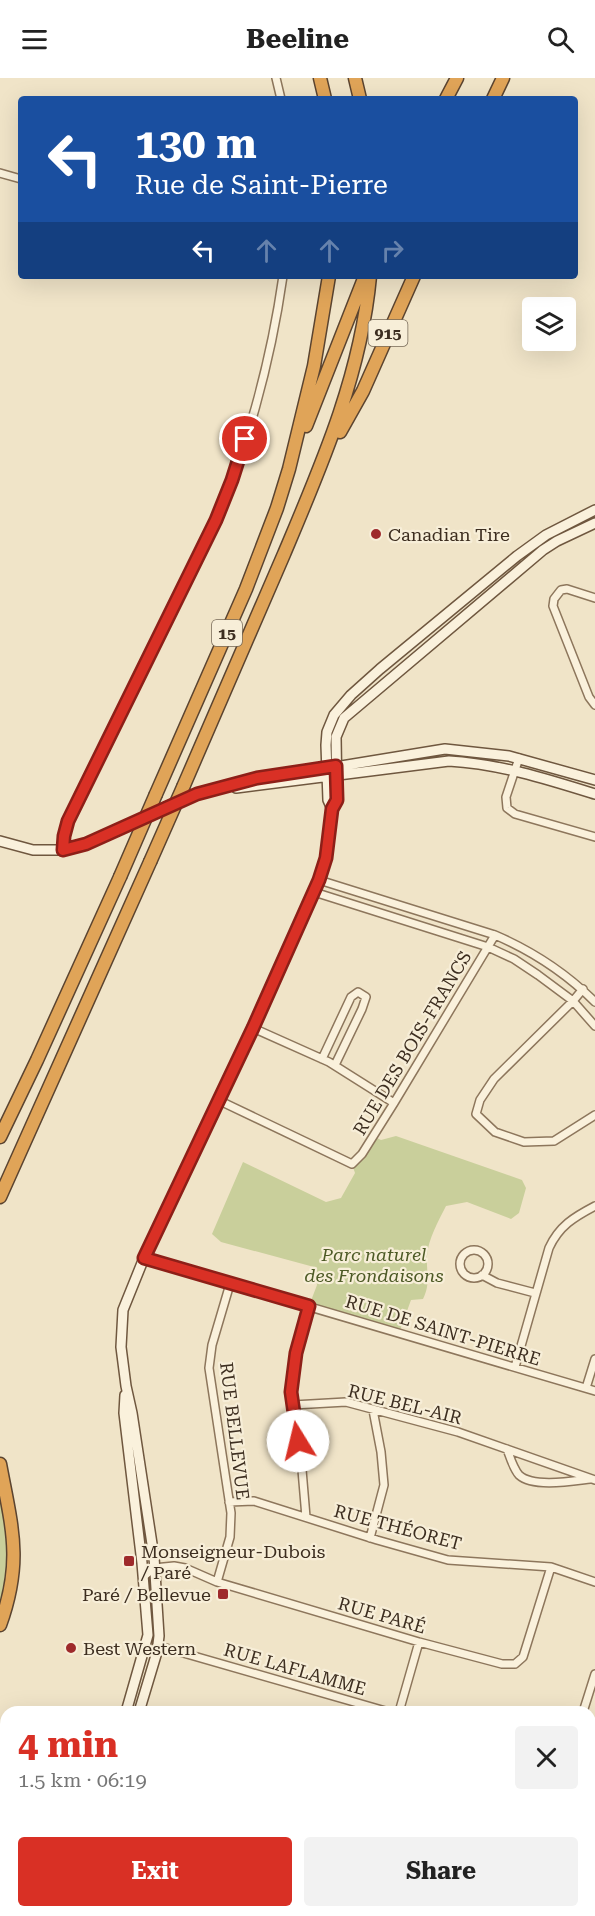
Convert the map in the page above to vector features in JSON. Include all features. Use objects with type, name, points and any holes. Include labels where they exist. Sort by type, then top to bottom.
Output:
[{"type":"highway","points":[[320,78],[323,96]]},
{"type":"highway","points":[[355,78],[359,96]]},
{"type":"highway","points":[[448,96],[457,78]]},
{"type":"highway","points":[[494,96],[503,78]]},
{"type":"highway","name":"15","points":[[0,1137],[120,877],[264,544],[289,469],[316,357],[329,279]]},
{"type":"highway","name":"915","points":[[289,469],[364,279]]},
{"type":"highway","name":"15","points":[[0,1197],[184,785],[318,472],[351,382],[363,329],[370,279]]},
{"type":"highway","name":"915","points":[[318,472],[363,391],[413,279]]},
{"type":"highway","points":[[0,1464],[14,1536],[15,1564],[9,1599],[0,1624]]},
{"type":"street","points":[[276,78],[280,96]]},
{"type":"street","points":[[0,173],[18,178]]},
{"type":"street","points":[[63,850],[68,821],[216,520],[228,490],[241,454],[264,370],[283,279]]},
{"type":"street","points":[[141,1706],[159,1646],[154,1568],[146,1498],[126,1386],[121,1347],[121,1320],[126,1301],[144,1258],[253,1028],[319,880],[326,858],[332,809],[337,800],[326,745],[330,724],[334,715],[351,695],[524,550],[546,535],[595,510]]},
{"type":"street","points":[[331,772],[338,730],[351,710],[543,550],[595,523]]},
{"type":"street","points":[[595,598],[567,589],[561,590],[553,606],[589,697],[595,705]]},
{"type":"street","points":[[0,842],[33,850],[63,850],[86,844],[190,796],[218,788],[238,788],[445,749],[519,758],[595,780]]},
{"type":"street","points":[[519,758],[505,803],[510,812],[595,837]]},
{"type":"street","points":[[331,772],[450,761],[467,762],[515,770],[595,794]]},
{"type":"street","points":[[319,880],[495,935],[521,946],[583,989],[595,1002]]},
{"type":"street","points":[[314,892],[488,947],[514,959],[573,1001],[595,1026]]},
{"type":"street","name":"RUE DES BOIS-FRANCS","points":[[218,1100],[352,1164],[362,1154],[394,1103],[495,935]]},
{"type":"street","points":[[583,989],[494,1079],[480,1100],[476,1114],[495,1132],[524,1142],[554,1141],[595,1115]]},
{"type":"street","points":[[322,1059],[351,997],[358,992],[366,997],[335,1065]]},
{"type":"street","points":[[253,1028],[335,1065],[394,1103]]},
{"type":"street","points":[[515,1367],[535,1293],[554,1236],[574,1216],[595,1206]]},
{"type":"street","points":[[482,1275],[487,1269],[485,1256],[474,1251],[466,1253],[460,1266],[465,1274],[473,1278],[482,1275],[496,1283],[535,1293]]},
{"type":"street","name":"RUE DE SAINT-PIERRE","points":[[144,1258],[595,1391]]},
{"type":"street","name":"RUE BELLEVUE","points":[[217,1582],[230,1538],[231,1514],[209,1368],[212,1345],[230,1284]]},
{"type":"street","points":[[306,1516],[301,1458],[291,1392],[296,1353],[309,1306]]},
{"type":"street","points":[[586,1389],[595,1359]]},
{"type":"street","points":[[126,1386],[124,1413],[148,1629],[148,1641],[128,1706]]},
{"type":"street","name":"RUE BEL-AIR","points":[[293,1405],[346,1402],[458,1432],[594,1479]]},
{"type":"street","points":[[370,1538],[384,1485],[381,1452],[373,1410]]},
{"type":"street","name":"RUE BEL-AIR","points":[[507,1449],[520,1475],[530,1481],[565,1482],[594,1479]]},
{"type":"street","name":"RUE THÉORET","points":[[229,1502],[254,1501],[448,1560],[551,1567],[595,1582]]},
{"type":"street","name":"RUE PARÉ","points":[[154,1568],[174,1566],[185,1568],[217,1582],[419,1642],[502,1664],[515,1664],[523,1657],[551,1567]]},
{"type":"street","points":[[143,1577],[154,1568]]},
{"type":"street","points":[[401,1706],[419,1642]]},
{"type":"street","name":"RUE LAFLAMME","points":[[159,1646],[368,1706]]},
{"type":"street","points":[[585,1706],[595,1674]]},
{"type":"green space","name":"Parc naturel des Frondaisons","points":[[373,1136],[381,1140],[396,1136],[522,1180],[526,1188],[519,1213],[511,1219],[467,1202],[446,1206],[429,1243],[428,1283],[423,1299],[411,1300],[399,1333],[309,1306],[317,1285],[314,1267],[221,1242],[212,1234],[243,1162],[326,1202],[341,1198],[355,1173],[352,1164]]},
{"type":"green space","points":[[0,1486],[11,1555],[0,1612]]},
{"type":"place","name":"Canadian Tire","points":[[376,534]]},
{"type":"place","name":"Monseigneur-Dubois / Paré","points":[[129,1561]]},
{"type":"place","name":"Paré / Bellevue","points":[[223,1594]]},
{"type":"place","name":"Best Western","points":[[71,1648]]},
{"type":"route","points":[[245,439],[238,464],[216,520],[68,821],[64,831],[63,850],[86,844],[190,796],[257,778],[336,766],[337,800],[332,809],[326,858],[319,880],[253,1028],[144,1258],[309,1306],[296,1353],[291,1392],[298,1441]]}]
